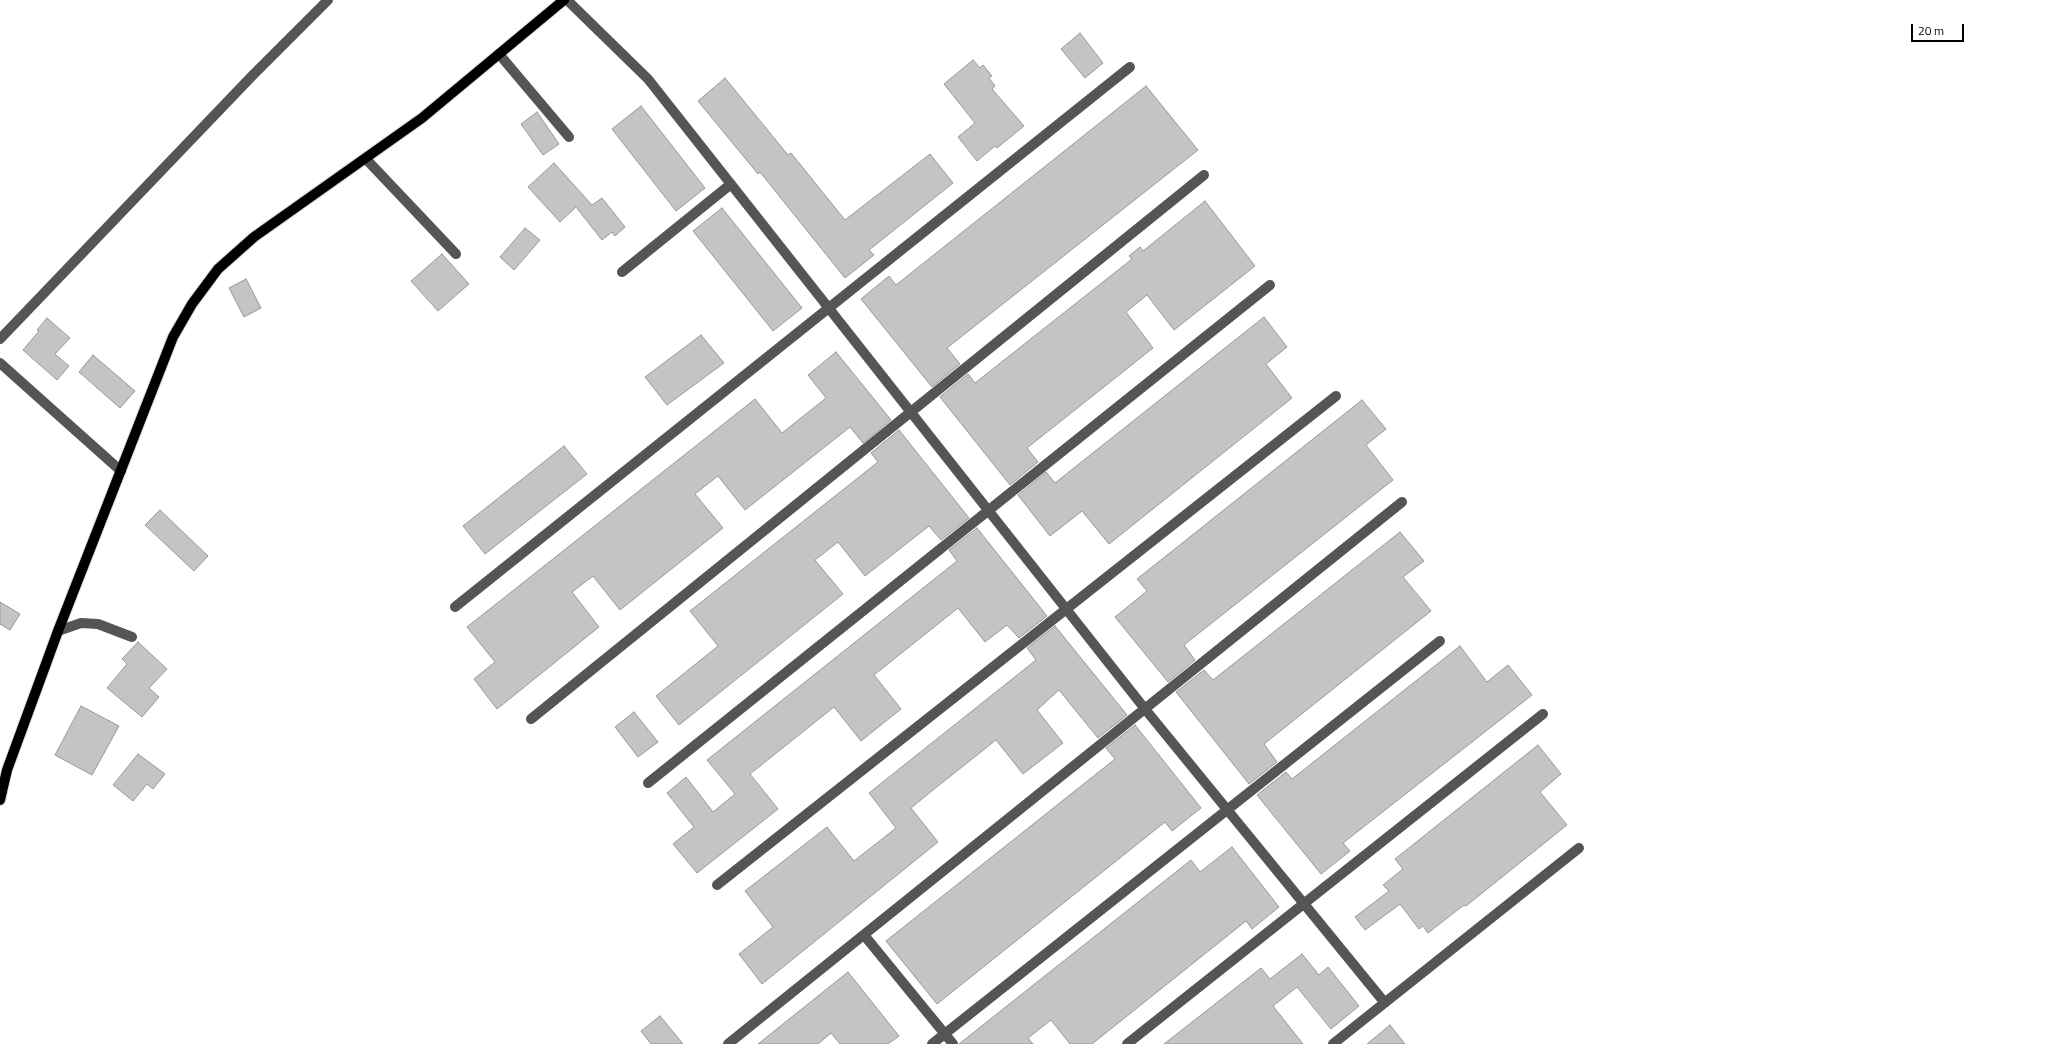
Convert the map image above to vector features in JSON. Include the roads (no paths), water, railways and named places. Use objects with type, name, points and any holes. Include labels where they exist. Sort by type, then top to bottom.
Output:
[{"type":"main road","points":[[0,800],[4,769],[173,337],[192,304],[218,269],[254,237],[422,118],[566,0]]},
{"type":"street","points":[[0,339],[252,76],[328,0]]},
{"type":"street","points":[[566,0],[648,79],[1145,709],[1385,1003]]},
{"type":"street","points":[[499,54],[569,137]]},
{"type":"street","points":[[455,607],[1130,67]]},
{"type":"street","points":[[366,159],[456,254]]},
{"type":"street","points":[[531,719],[1204,176]]},
{"type":"street","points":[[622,272],[732,184]]},
{"type":"street","points":[[648,783],[1270,285]]},
{"type":"street","points":[[0,363],[121,471]]},
{"type":"street","points":[[717,885],[1336,396]]},
{"type":"street","points":[[728,1044],[1402,502]]},
{"type":"street","points":[[58,631],[81,623],[98,624],[132,637]]},
{"type":"street","points":[[932,1044],[1440,641]]},
{"type":"street","points":[[1127,1044],[1543,714]]},
{"type":"street","points":[[1333,1044],[1579,848]]},
{"type":"street","points":[[864,935],[953,1044]]}]
